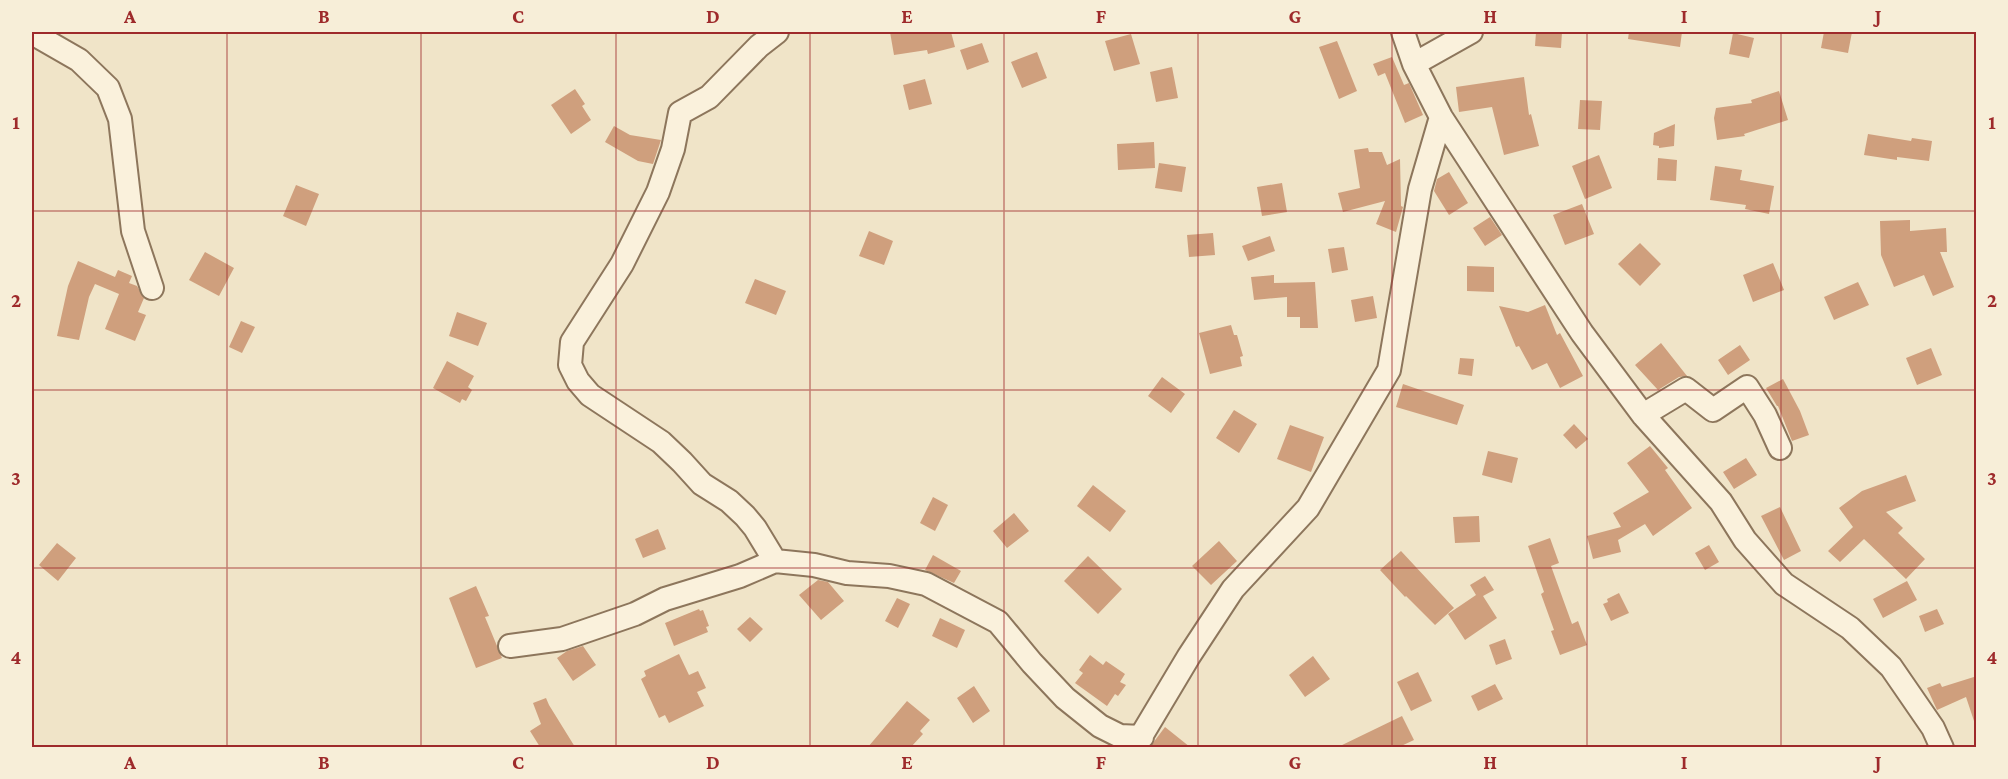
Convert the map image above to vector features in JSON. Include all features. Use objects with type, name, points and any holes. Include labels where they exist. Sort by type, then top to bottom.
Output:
[{"type":"street","points":[[775,561],[745,516],[729,501],[702,484],[661,442],[591,395],[578,381],[570,364],[572,342],[622,264],[658,192],[673,149],[680,113],[709,97],[759,46],[777,32]]},
{"type":"street","points":[[1403,32],[1414,64],[1441,117],[1582,333],[1643,415],[1721,502],[1745,540],[1784,584],[1850,628],[1891,667],[1933,728],[1942,747]]},
{"type":"street","points":[[1414,64],[1471,32]]},
{"type":"street","points":[[32,33],[79,60],[108,88],[120,119],[133,231],[152,288]]},
{"type":"street","points":[[510,646],[562,639],[635,614],[665,599],[698,591],[775,561],[814,565],[847,573],[889,576],[926,584],[998,622],[1065,698],[1101,726],[1138,742],[1189,656],[1233,589],[1308,508],[1389,370],[1420,189],[1441,117]]},
{"type":"street","points":[[1643,415],[1686,390],[1713,410],[1747,387],[1765,415],[1780,448]]},
{"type":"building","points":[[890,32],[951,32],[955,47],[928,54],[927,50],[894,55]]},
{"type":"building","points":[[1536,32],[1562,32],[1561,48],[1535,46]]},
{"type":"building","points":[[1629,32],[1682,32],[1680,47],[1628,39]]},
{"type":"building","points":[[1824,32],[1852,32],[1848,53],[1821,48]]},
{"type":"building","points":[[1733,33],[1754,38],[1749,58],[1729,54]]},
{"type":"building","points":[[1131,34],[1140,64],[1114,71],[1105,41]]},
{"type":"building","points":[[1337,41],[1357,91],[1339,99],[1319,47]]},
{"type":"building","points":[[982,43],[989,62],[967,70],[960,50]]},
{"type":"building","points":[[1037,52],[1047,78],[1022,88],[1011,62]]},
{"type":"building","points":[[1392,57],[1404,85],[1409,83],[1423,115],[1405,123],[1385,73],[1378,76],[1373,64]]},
{"type":"building","points":[[1172,67],[1178,98],[1156,102],[1150,72]]},
{"type":"building","points":[[1524,77],[1529,115],[1531,114],[1539,146],[1504,155],[1492,107],[1459,112],[1456,87]]},
{"type":"building","points":[[925,79],[932,104],[909,110],[903,85]]},
{"type":"building","points":[[575,89],[585,104],[582,106],[591,120],[571,134],[551,105]]},
{"type":"building","points":[[1779,91],[1788,120],[1744,134],[1745,136],[1717,140],[1714,118],[1716,108],[1752,103],[1751,100]]},
{"type":"building","points":[[1580,100],[1602,101],[1600,130],[1578,129]]},
{"type":"building","points":[[1675,124],[1674,146],[1659,148],[1653,145],[1654,133]]},
{"type":"building","points":[[614,126],[630,135],[661,140],[653,164],[638,161],[605,142]]},
{"type":"building","points":[[1868,134],[1911,141],[1912,138],[1932,141],[1929,161],[1897,157],[1897,160],[1864,155]]},
{"type":"building","points":[[1154,142],[1155,168],[1118,170],[1117,144]]},
{"type":"building","points":[[1368,148],[1369,152],[1382,152],[1387,165],[1400,159],[1401,206],[1403,207],[1396,232],[1376,224],[1385,201],[1343,212],[1338,193],[1360,188],[1354,150]]},
{"type":"building","points":[[1599,155],[1612,188],[1585,199],[1572,166]]},
{"type":"building","points":[[1658,158],[1677,160],[1676,181],[1657,180]]},
{"type":"building","points":[[1159,163],[1186,167],[1182,192],[1155,188]]},
{"type":"building","points":[[1715,166],[1742,170],[1740,180],[1774,186],[1769,214],[1745,209],[1746,205],[1710,200]]},
{"type":"building","points":[[1449,172],[1468,203],[1449,215],[1434,191],[1437,179]]},
{"type":"building","points":[[1282,183],[1287,212],[1262,216],[1257,187]]},
{"type":"building","points":[[296,185],[319,194],[306,226],[283,216]]},
{"type":"building","points":[[1582,204],[1594,234],[1565,245],[1553,215]]},
{"type":"building","points":[[1490,217],[1502,235],[1485,246],[1473,228]]},
{"type":"building","points":[[1910,220],[1910,231],[1946,228],[1947,252],[1940,252],[1954,287],[1933,296],[1924,275],[1894,287],[1881,255],[1880,221]]},
{"type":"building","points":[[869,231],[893,241],[884,265],[859,256]]},
{"type":"building","points":[[1213,233],[1215,255],[1189,257],[1187,235]]},
{"type":"building","points":[[1270,236],[1275,251],[1248,261],[1242,246]]},
{"type":"building","points":[[1640,243],[1661,264],[1640,286],[1618,264]]},
{"type":"building","points":[[1344,247],[1348,270],[1332,273],[1328,249]]},
{"type":"building","points":[[205,252],[234,268],[219,296],[189,280]]},
{"type":"building","points":[[78,261],[115,277],[118,270],[132,276],[129,283],[137,286],[144,298],[138,312],[146,315],[135,341],[105,329],[119,294],[95,284],[89,297],[79,340],[57,336],[68,286]]},
{"type":"building","points":[[1773,263],[1784,290],[1753,302],[1743,275]]},
{"type":"building","points":[[1467,266],[1494,267],[1494,292],[1467,291]]},
{"type":"building","points":[[1274,275],[1274,283],[1315,282],[1318,328],[1300,328],[1300,317],[1287,317],[1287,297],[1254,300],[1251,277]]},
{"type":"building","points":[[755,279],[786,291],[776,315],[745,303]]},
{"type":"building","points":[[1858,282],[1869,305],[1834,320],[1824,297]]},
{"type":"building","points":[[1373,296],[1377,318],[1355,322],[1351,300]]},
{"type":"building","points":[[1545,305],[1557,335],[1560,333],[1583,376],[1560,388],[1547,363],[1532,370],[1519,346],[1516,347],[1499,306],[1528,312]]},
{"type":"building","points":[[457,312],[487,323],[478,346],[449,336]]},
{"type":"building","points":[[241,321],[255,327],[242,353],[229,347]]},
{"type":"building","points":[[1231,325],[1234,335],[1237,335],[1243,356],[1240,357],[1242,366],[1210,374],[1199,333]]},
{"type":"building","points":[[1661,343],[1687,376],[1679,377],[1658,390],[1635,365]]},
{"type":"building","points":[[1740,345],[1750,360],[1728,375],[1718,360]]},
{"type":"building","points":[[1931,348],[1942,375],[1917,385],[1906,358]]},
{"type":"building","points":[[1460,358],[1474,359],[1472,376],[1458,374]]},
{"type":"building","points":[[447,361],[474,376],[468,387],[472,390],[466,401],[462,399],[460,403],[433,388]]},
{"type":"building","points":[[1162,377],[1185,394],[1171,413],[1148,396]]},
{"type":"building","points":[[1783,379],[1800,411],[1809,435],[1792,441],[1778,406],[1766,388]]},
{"type":"building","points":[[1403,384],[1464,405],[1457,425],[1396,407]]},
{"type":"building","points":[[1234,410],[1257,424],[1239,453],[1216,438]]},
{"type":"building","points":[[1574,424],[1588,439],[1576,449],[1563,435]]},
{"type":"building","points":[[1290,425],[1324,437],[1311,472],[1277,459]]},
{"type":"building","points":[[1650,446],[1668,468],[1665,470],[1692,508],[1653,536],[1645,524],[1618,540],[1621,552],[1593,559],[1587,536],[1621,527],[1613,513],[1649,492],[1627,463]]},
{"type":"building","points":[[1488,451],[1518,458],[1512,483],[1482,475]]},
{"type":"building","points":[[1746,458],[1757,475],[1734,489],[1723,472]]},
{"type":"building","points":[[1906,475],[1916,501],[1886,512],[1903,528],[1898,533],[1925,559],[1906,579],[1864,539],[1840,562],[1828,551],[1853,527],[1839,508],[1862,491]]},
{"type":"building","points":[[1093,485],[1126,511],[1110,532],[1077,506]]},
{"type":"building","points":[[933,497],[948,505],[935,531],[920,523]]},
{"type":"building","points":[[1780,507],[1801,551],[1784,560],[1761,516]]},
{"type":"building","points":[[1014,513],[1029,531],[1007,548],[993,531]]},
{"type":"building","points":[[1479,516],[1480,542],[1455,543],[1453,517]]},
{"type":"building","points":[[658,529],[666,549],[643,558],[635,539]]},
{"type":"building","points":[[1550,538],[1559,563],[1551,566],[1572,624],[1578,621],[1587,645],[1560,655],[1541,594],[1544,592],[1528,546]]},
{"type":"building","points":[[1219,541],[1237,561],[1211,585],[1192,566]]},
{"type":"building","points":[[57,543],[76,558],[58,581],[39,565]]},
{"type":"building","points":[[1709,545],[1719,562],[1705,570],[1695,553]]},
{"type":"building","points":[[1401,551],[1454,608],[1435,625],[1380,570]]},
{"type":"building","points":[[933,555],[961,571],[954,583],[925,570]]},
{"type":"building","points":[[1088,556],[1122,589],[1098,614],[1064,581]]},
{"type":"building","points":[[1485,576],[1494,590],[1483,596],[1497,618],[1465,640],[1448,614],[1476,595],[1470,585]]},
{"type":"building","points":[[818,580],[828,582],[844,601],[821,620],[799,595]]},
{"type":"building","points":[[1907,581],[1917,600],[1883,618],[1873,599]]},
{"type":"building","points":[[476,586],[489,616],[485,617],[502,658],[476,668],[449,598]]},
{"type":"building","points":[[1619,593],[1629,613],[1611,621],[1603,604],[1608,602],[1607,599]]},
{"type":"building","points":[[897,598],[910,604],[898,628],[885,621]]},
{"type":"building","points":[[699,609],[703,610],[709,626],[706,627],[708,632],[674,646],[665,623]]},
{"type":"building","points":[[1937,609],[1944,624],[1925,632],[1919,616]]},
{"type":"building","points":[[750,617],[763,629],[750,642],[737,629]]},
{"type":"building","points":[[940,618],[965,630],[957,648],[932,636]]},
{"type":"building","points":[[1505,639],[1512,659],[1496,665],[1489,645]]},
{"type":"building","points":[[583,646],[596,665],[573,681],[557,658],[567,651]]},
{"type":"building","points":[[679,654],[689,675],[698,671],[706,688],[697,692],[704,706],[669,723],[665,715],[659,718],[641,679],[646,676],[644,671]]},
{"type":"building","points":[[1090,655],[1103,665],[1106,661],[1125,674],[1120,682],[1126,685],[1118,696],[1115,694],[1107,706],[1075,683],[1083,673],[1079,670]]},
{"type":"building","points":[[1313,656],[1330,679],[1305,697],[1289,675]]},
{"type":"building","points":[[1418,672],[1432,701],[1411,711],[1397,682]]},
{"type":"building","points":[[1977,676],[1977,720],[1974,721],[1966,697],[1937,710],[1927,688],[1940,683],[1942,687]]},
{"type":"building","points":[[1495,684],[1503,699],[1478,711],[1471,696]]},
{"type":"building","points":[[974,686],[990,711],[973,723],[957,698]]},
{"type":"building","points":[[546,698],[575,747],[540,747],[530,731],[541,724],[533,703]]},
{"type":"building","points":[[907,701],[930,720],[920,731],[923,734],[911,747],[868,747]]},
{"type":"building","points":[[1402,716],[1414,740],[1399,747],[1338,747]]},
{"type":"building","points":[[1165,727],[1190,747],[1150,747]]}]
